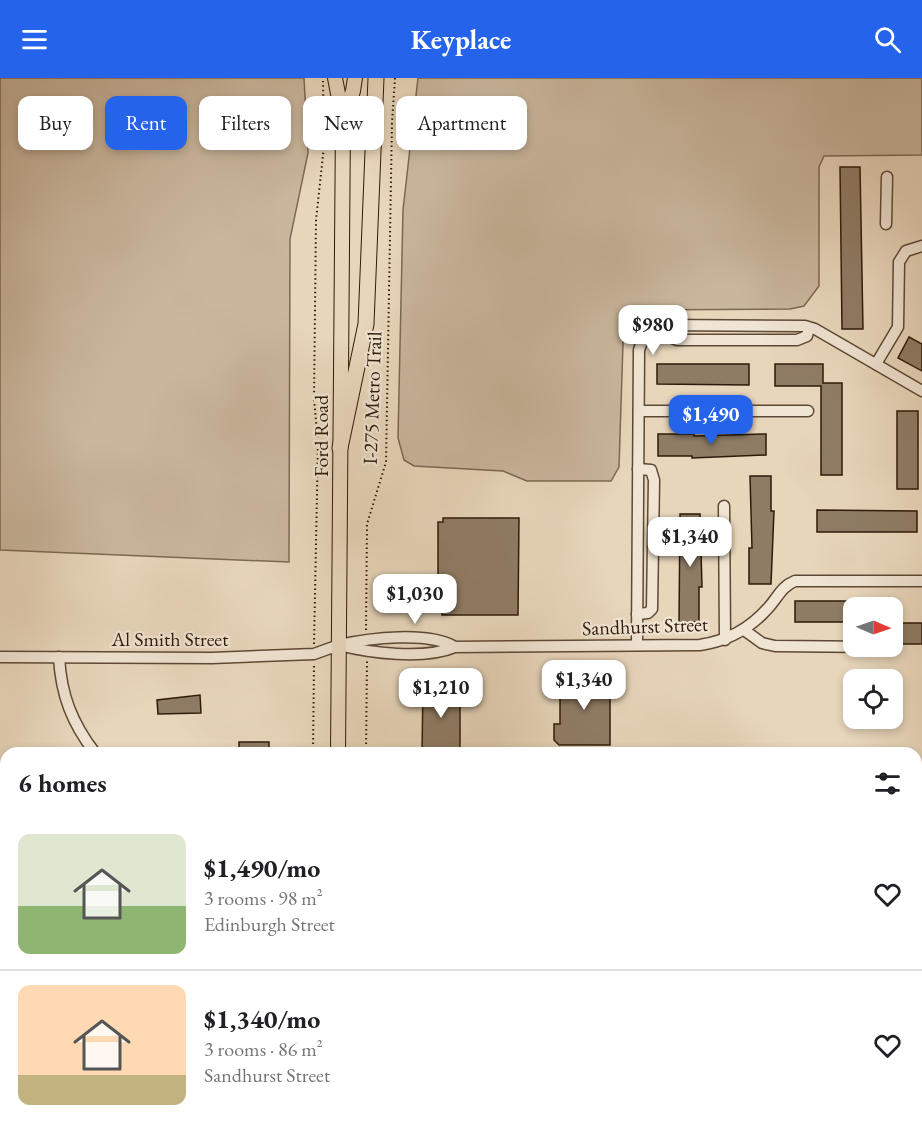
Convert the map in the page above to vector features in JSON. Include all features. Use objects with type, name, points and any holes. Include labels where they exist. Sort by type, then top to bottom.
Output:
[{"type":"highway","points":[[340,448],[366,324],[376,78]]},
{"type":"main road","name":"Ford Road","points":[[335,78],[338,96]]},
{"type":"main road","name":"Ford Road","points":[[352,96],[355,78]]},
{"type":"main road","name":"Ford Road","points":[[338,747],[343,150]]},
{"type":"street","points":[[886,224],[887,177]]},
{"type":"street","points":[[876,364],[898,327],[899,262],[906,251],[922,246]]},
{"type":"street","points":[[637,645],[640,341],[652,328],[669,325],[809,327],[922,391]]},
{"type":"street","points":[[639,411],[808,411]]},
{"type":"street","points":[[637,614],[648,613],[652,609],[654,480],[651,470],[638,469]]},
{"type":"street","points":[[724,506],[724,640]]},
{"type":"street","name":"Sandhurst Street","points":[[339,645],[367,652],[442,653],[455,647],[700,645],[724,640],[744,630],[768,608],[783,588],[795,581],[922,581]]},
{"type":"street","points":[[744,630],[762,643],[775,646],[843,647]]},
{"type":"street","name":"Sandhurst Street","points":[[339,645],[366,639],[441,639],[455,647]]},
{"type":"street","name":"Al Smith Street","points":[[0,657],[212,658],[314,654],[339,645]]},
{"type":"street","points":[[59,657],[64,698],[82,736],[90,747]]},
{"type":"street","points":[[167,1131],[238,1131]]},
{"type":"path","points":[[313,747],[318,443],[314,399],[316,220],[324,146],[322,78]]},
{"type":"path","name":"I-275 Metro Trail","points":[[366,639],[367,524],[386,462],[391,156],[395,78]]},
{"type":"path","points":[[366,747],[367,652]]},
{"type":"shaded area","points":[[0,78],[304,78],[303,150],[308,150],[308,153],[290,239],[289,562],[0,550]]},
{"type":"shaded area","points":[[418,78],[922,78],[922,155],[824,156],[819,167],[819,286],[804,306],[790,309],[630,310],[624,313],[619,467],[611,481],[527,481],[503,471],[414,466],[404,460],[398,438],[403,210],[410,150],[527,150],[527,96],[416,96]]},
{"type":"building","points":[[840,167],[860,167],[863,329],[842,329]]},
{"type":"building","points":[[909,337],[922,344],[922,371],[898,358]]},
{"type":"building","points":[[657,364],[749,364],[749,385],[657,384]]},
{"type":"building","points":[[775,364],[823,364],[823,383],[842,383],[842,475],[821,475],[821,386],[775,386]]},
{"type":"building","points":[[897,411],[918,411],[918,489],[897,489]]},
{"type":"building","points":[[658,434],[694,434],[694,436],[766,434],[766,455],[692,458],[692,456],[658,456]]},
{"type":"building","points":[[750,476],[771,476],[771,511],[774,511],[771,584],[749,584],[749,548],[752,548]]},
{"type":"building","points":[[817,510],[917,511],[917,532],[817,532]]},
{"type":"building","points":[[680,514],[700,514],[702,587],[699,587],[699,622],[679,622]]},
{"type":"building","points":[[443,518],[519,518],[518,615],[442,615],[442,606],[438,606],[438,522],[443,522]]},
{"type":"building","points":[[795,601],[843,601],[843,622],[795,622]]},
{"type":"building","points":[[903,623],[922,623],[922,644],[903,644]]},
{"type":"building","points":[[601,669],[610,669],[610,745],[559,745],[554,740],[554,724],[560,724],[560,676],[601,676]]},
{"type":"building","points":[[423,685],[460,685],[460,747],[422,747]]},
{"type":"building","points":[[200,695],[201,713],[158,714],[157,700]]},
{"type":"building","points":[[239,742],[269,742],[269,747],[239,747]]}]
